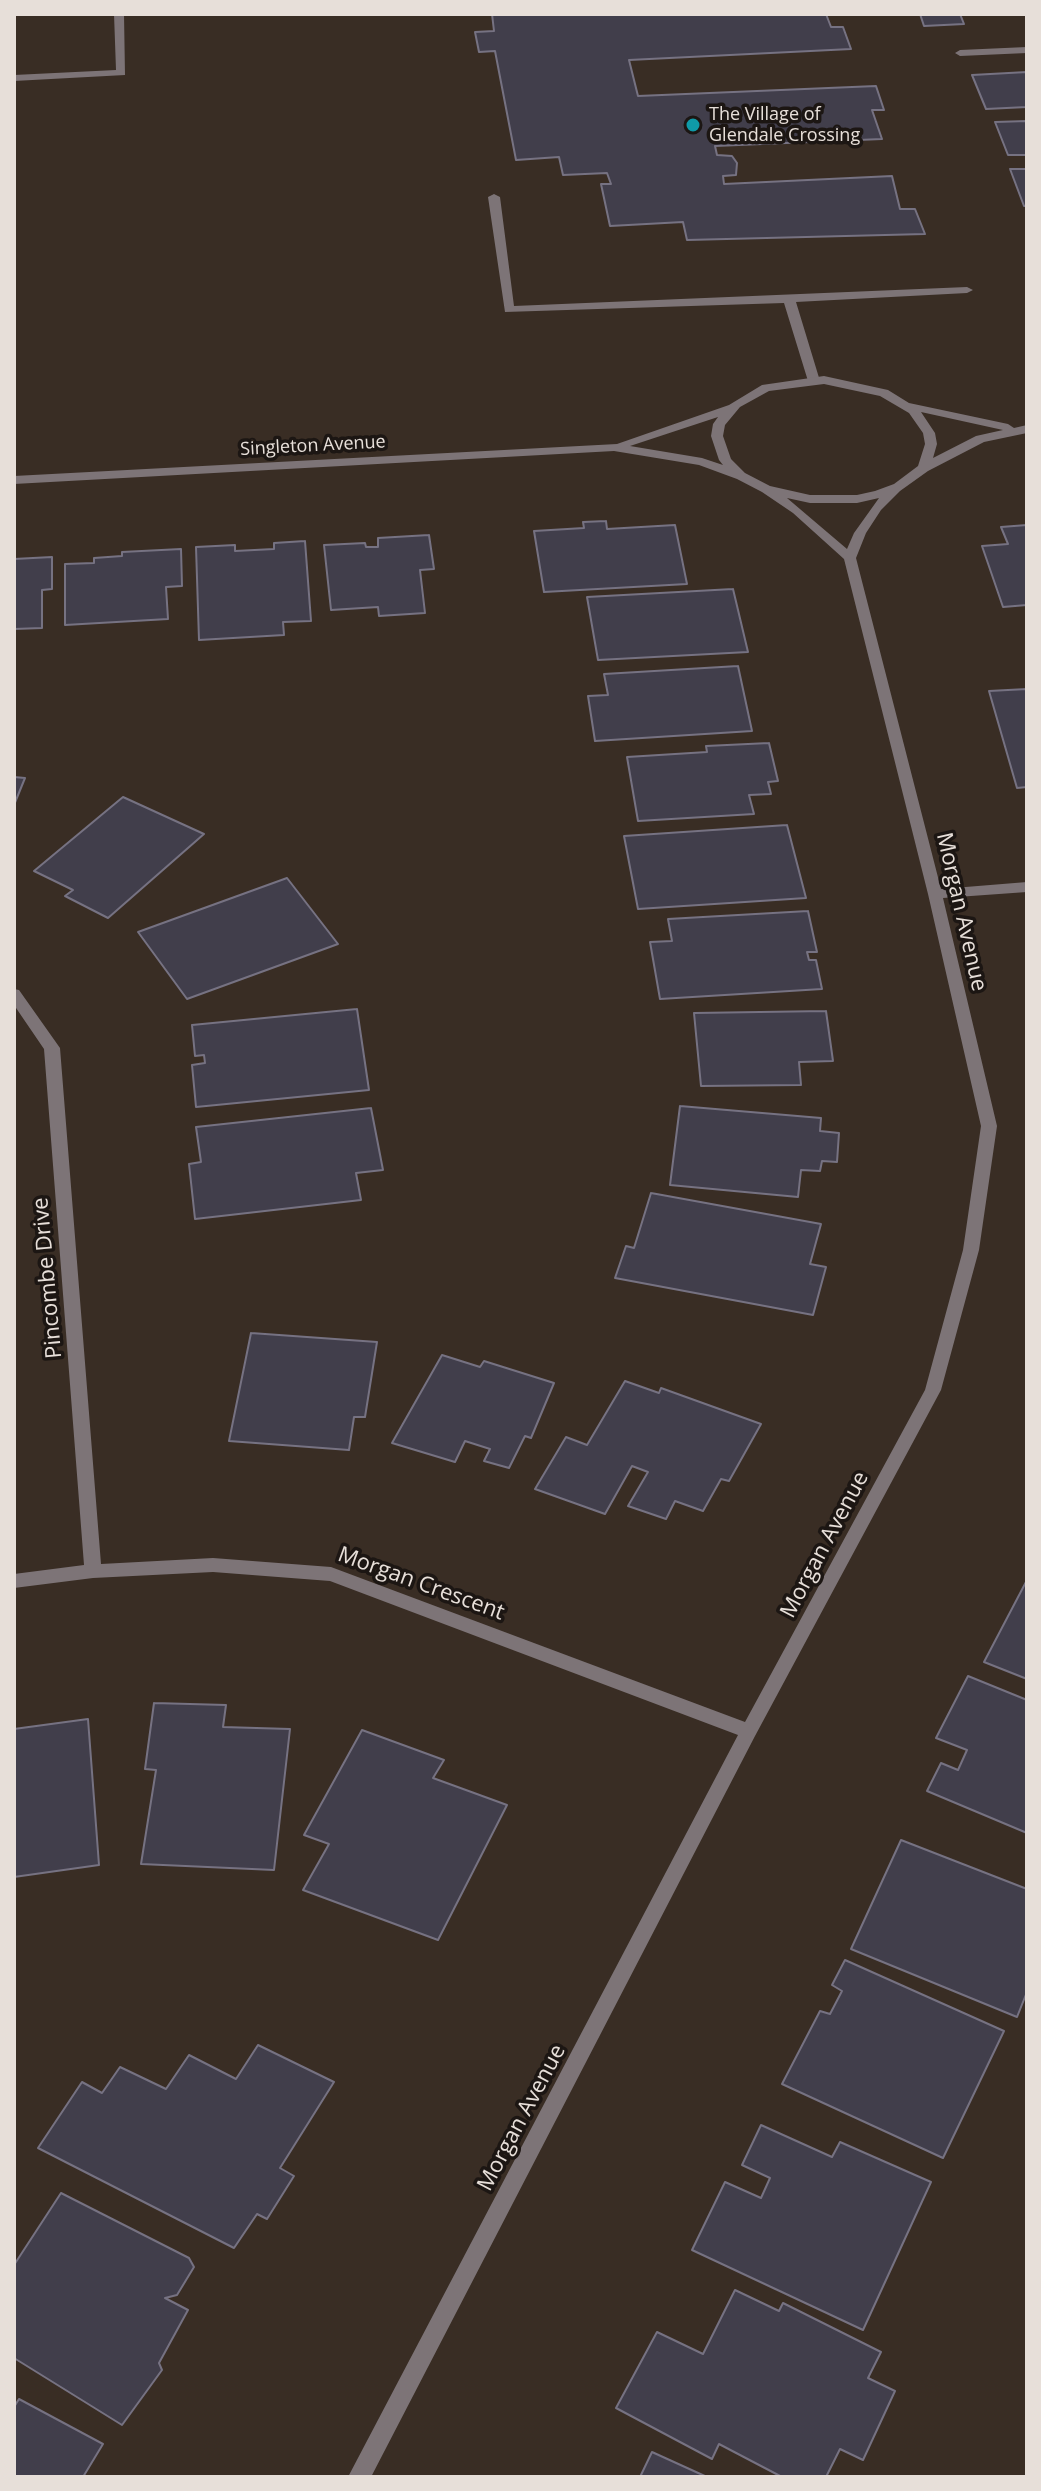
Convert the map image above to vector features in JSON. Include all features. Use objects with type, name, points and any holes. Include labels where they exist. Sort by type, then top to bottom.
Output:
[{"type":"street","points":[[14,78],[121,73],[119,14]]},
{"type":"street","points":[[960,53],[1027,50]]},
{"type":"street","points":[[494,197],[509,310],[967,290]]},
{"type":"street","points":[[789,299],[814,381]]},
{"type":"street","points":[[814,381],[865,387],[905,405],[1020,429],[980,439],[924,468],[898,487],[876,508],[860,533],[850,558],[797,510],[741,476],[725,460],[717,436],[719,424],[731,408],[766,388],[814,381]]},
{"type":"street","points":[[905,405],[923,421],[929,433],[931,444],[924,468]]},
{"type":"street","name":"Singleton Avenue","points":[[614,447],[688,425],[731,408]]},
{"type":"street","name":"Singleton Avenue","points":[[14,480],[614,447],[702,462],[741,476]]},
{"type":"street","points":[[766,489],[798,497],[834,500],[857,499],[898,487]]},
{"type":"street","name":"Morgan Avenue","points":[[359,2477],[749,1731],[933,1390],[971,1250],[989,1126],[935,894],[850,558]]},
{"type":"street","points":[[935,894],[1027,887]]},
{"type":"street","name":"Pincombe Drive","points":[[14,994],[52,1048],[93,1571]]},
{"type":"street","name":"Morgan Crescent","points":[[14,1581],[93,1571],[213,1565],[331,1574],[749,1731]]},
{"type":"building","name":"The Village of Glendale Crossing","points":[[492,14],[826,14],[831,27],[843,27],[851,49],[629,60],[638,96],[876,86],[884,110],[872,110],[882,139],[715,146],[717,155],[732,156],[737,163],[736,175],[723,176],[724,184],[892,176],[900,209],[915,209],[925,234],[687,240],[683,222],[610,226],[601,184],[611,184],[607,173],[563,175],[559,157],[516,160],[495,51],[479,52],[475,32],[494,31]]},
{"type":"building","points":[[920,14],[960,14],[964,24],[924,26]]},
{"type":"building","points":[[1027,72],[1027,107],[986,109],[972,75]]},
{"type":"building","points":[[1027,121],[1027,155],[1008,155],[995,122]]},
{"type":"building","points":[[1010,169],[1027,169],[1027,206],[1024,206]]},
{"type":"building","points":[[606,521],[607,529],[675,525],[687,584],[544,592],[534,531],[584,528],[583,522]]},
{"type":"building","points":[[1027,525],[1027,605],[1003,607],[982,546],[1008,544],[1001,527]]},
{"type":"building","points":[[429,535],[434,569],[420,570],[425,613],[379,616],[378,607],[331,610],[324,545],[365,543],[366,547],[378,547],[378,538]]},
{"type":"building","points":[[305,541],[311,621],[283,622],[284,635],[199,640],[196,547],[235,545],[235,551],[274,549],[274,543]]},
{"type":"building","points":[[181,549],[182,586],[166,587],[168,619],[65,625],[65,564],[94,563],[94,558],[122,556],[122,552]]},
{"type":"building","points":[[52,557],[52,589],[42,590],[42,628],[14,629],[14,559]]},
{"type":"building","points":[[733,589],[748,652],[598,660],[587,597]]},
{"type":"building","points":[[738,666],[752,731],[595,741],[588,696],[608,695],[604,674]]},
{"type":"building","points":[[1027,689],[1027,787],[1017,788],[989,691]]},
{"type":"building","points":[[769,743],[778,781],[768,782],[771,794],[749,795],[754,814],[638,821],[627,757],[707,752],[706,746]]},
{"type":"building","points":[[14,777],[25,778],[14,805]]},
{"type":"building","points":[[123,797],[204,834],[108,918],[65,896],[73,890],[34,871]]},
{"type":"building","points":[[787,825],[806,898],[638,909],[624,836]]},
{"type":"building","points":[[287,878],[338,944],[187,999],[138,932]]},
{"type":"building","points":[[808,911],[817,952],[807,952],[809,960],[816,960],[822,989],[660,999],[650,942],[672,941],[668,919]]},
{"type":"building","points":[[357,1009],[369,1090],[196,1107],[192,1065],[205,1063],[204,1055],[195,1056],[192,1025]]},
{"type":"building","points":[[826,1011],[833,1061],[799,1062],[801,1085],[701,1086],[694,1013]]},
{"type":"building","points":[[680,1106],[821,1118],[820,1131],[839,1133],[837,1162],[822,1161],[820,1171],[801,1170],[798,1197],[670,1185]]},
{"type":"building","points":[[371,1108],[383,1170],[356,1173],[361,1200],[195,1219],[189,1164],[201,1162],[196,1127]]},
{"type":"building","points":[[651,1193],[821,1224],[810,1264],[826,1267],[813,1315],[615,1278],[626,1246],[634,1248]]},
{"type":"building","points":[[251,1333],[377,1342],[365,1417],[354,1417],[349,1450],[229,1441]]},
{"type":"building","points":[[442,1355],[480,1367],[484,1361],[554,1383],[531,1438],[525,1436],[509,1468],[484,1461],[490,1449],[465,1441],[455,1462],[392,1443]]},
{"type":"building","points":[[625,1381],[659,1393],[661,1388],[761,1424],[729,1481],[721,1479],[703,1511],[675,1501],[666,1519],[628,1506],[648,1472],[632,1466],[605,1514],[535,1489],[566,1437],[587,1445]]},
{"type":"building","points":[[1027,1580],[1027,1679],[984,1662]]},
{"type":"building","points":[[968,1676],[1027,1700],[1027,1833],[927,1791],[941,1763],[958,1770],[967,1750],[936,1738]]},
{"type":"building","points":[[154,1703],[226,1705],[223,1727],[290,1729],[274,1870],[141,1864],[156,1770],[145,1769]]},
{"type":"building","points":[[88,1719],[99,1865],[14,1877],[14,1729]]},
{"type":"building","points":[[362,1730],[444,1760],[433,1778],[507,1805],[438,1940],[303,1890],[329,1844],[304,1835]]},
{"type":"building","points":[[901,1840],[1027,1889],[1027,1992],[1017,2017],[851,1949]]},
{"type":"building","points":[[845,1960],[1004,2031],[943,2158],[782,2084],[820,2011],[830,2014],[842,1991],[832,1985]]},
{"type":"building","points":[[258,2045],[334,2082],[280,2168],[294,2176],[267,2219],[257,2214],[234,2248],[38,2148],[82,2082],[102,2093],[120,2067],[166,2089],[189,2055],[236,2079]]},
{"type":"building","points":[[761,2125],[832,2157],[840,2142],[931,2182],[863,2330],[692,2250],[725,2182],[761,2198],[770,2178],[742,2165]]},
{"type":"building","points":[[61,2193],[189,2258],[194,2267],[177,2295],[165,2298],[188,2310],[159,2363],[162,2370],[122,2425],[14,2358],[14,2265]]},
{"type":"building","points":[[735,2290],[779,2311],[783,2303],[881,2352],[868,2378],[895,2391],[863,2460],[840,2449],[826,2477],[782,2477],[719,2444],[712,2459],[616,2408],[657,2332],[703,2354]]},
{"type":"building","points":[[19,2399],[103,2444],[83,2477],[14,2477],[14,2407]]},
{"type":"building","points":[[652,2452],[707,2477],[640,2477]]},
{"type":"place","name":"The Village of Glendale Crossing","points":[[693,125]]}]
